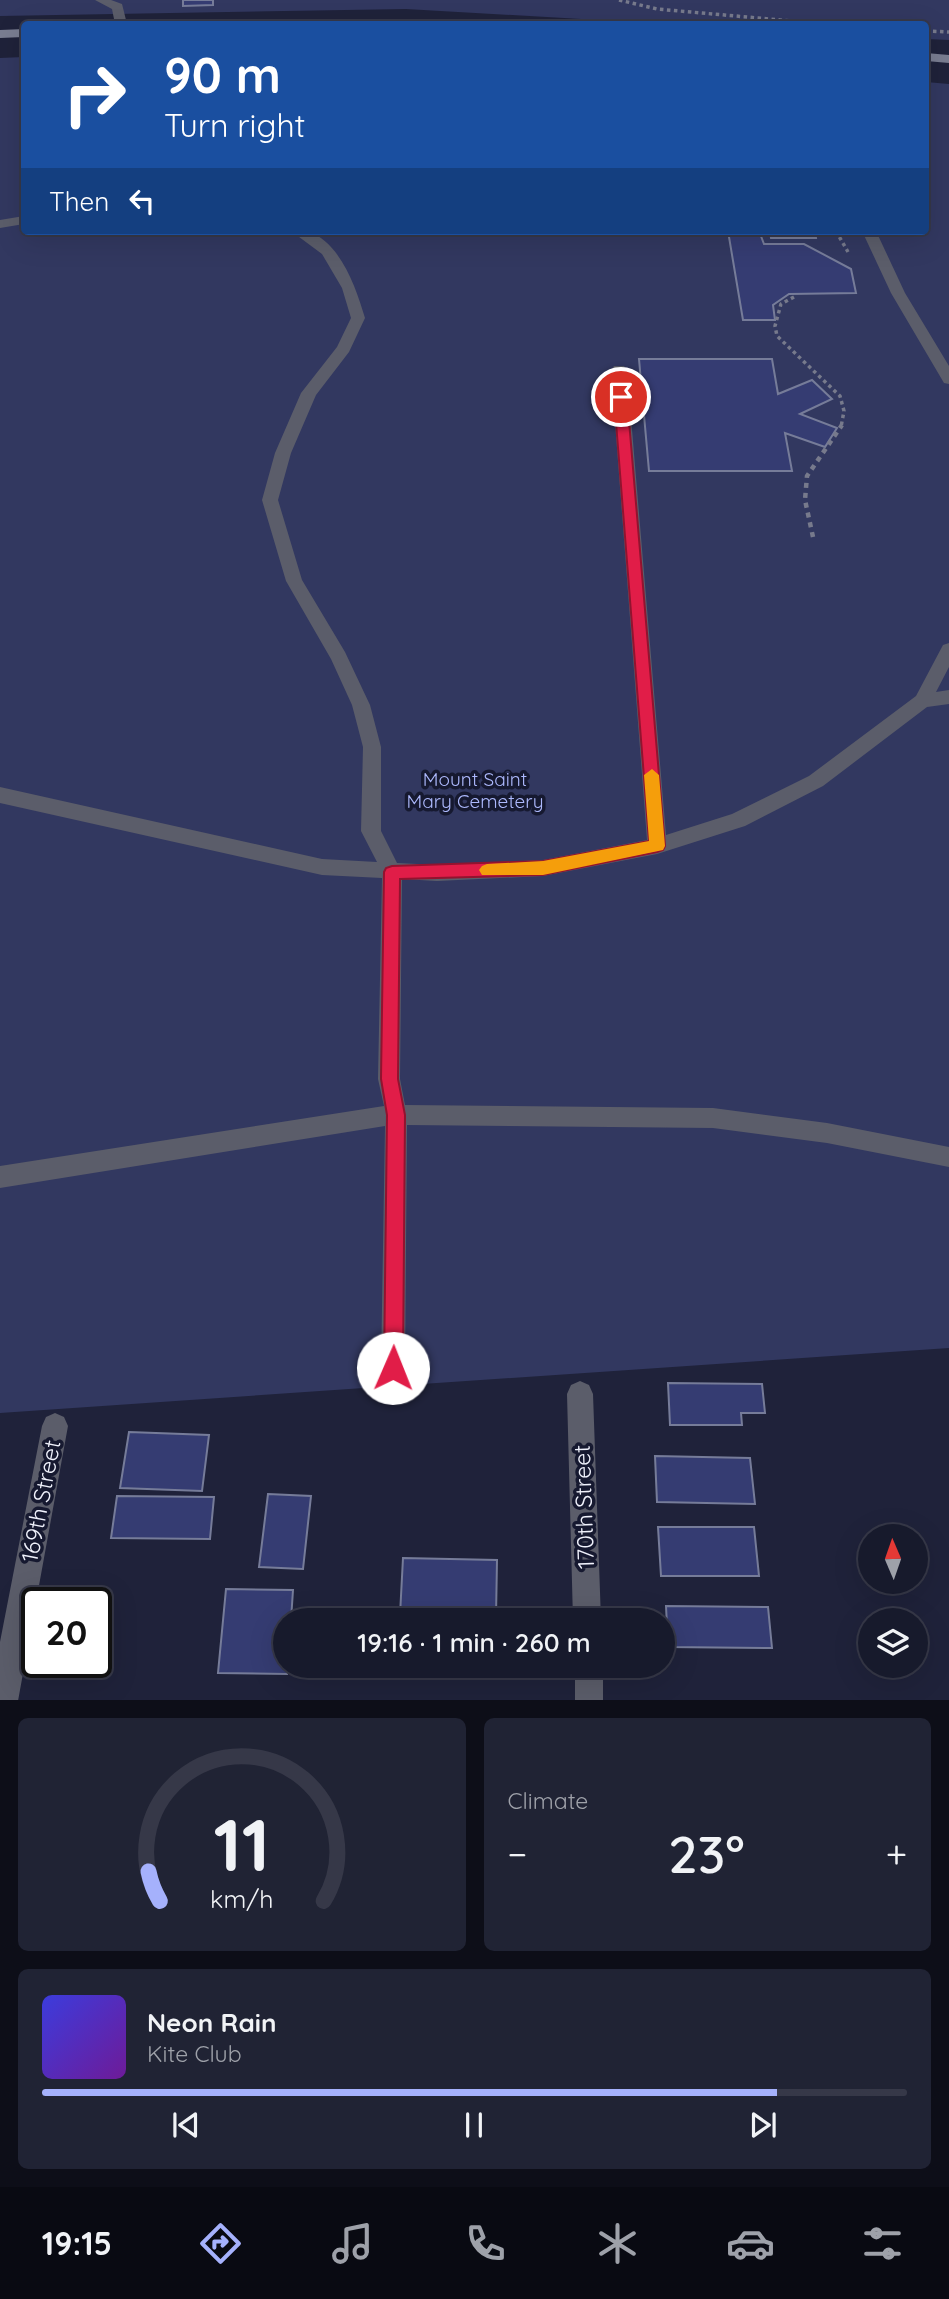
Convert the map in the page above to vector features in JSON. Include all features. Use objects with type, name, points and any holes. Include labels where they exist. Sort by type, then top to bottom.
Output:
[{"type":"street","points":[[0,34],[21,33]]},
{"type":"street","points":[[929,57],[949,59]]},
{"type":"street","name":"170th Street","points":[[580,1394],[587,1608]]},
{"type":"street","name":"169th Street","points":[[3,1700],[55,1426]]},
{"type":"street","points":[[589,1678],[589,1700]]},
{"type":"lane","points":[[101,0],[118,6],[120,21]]},
{"type":"lane","points":[[0,223],[21,220]]},
{"type":"lane","points":[[304,235],[327,251],[349,288],[358,318],[344,349],[309,393],[283,453],[270,500],[294,581],[339,657],[361,705],[372,747],[371,831],[392,872],[389,1079],[396,1115],[393,1368]]},
{"type":"lane","points":[[871,235],[898,293],[949,379]]},
{"type":"lane","points":[[619,370],[657,846]]},
{"type":"lane","points":[[0,795],[322,867],[392,872],[543,868],[657,846],[738,820],[816,781],[922,701],[949,650]]},
{"type":"lane","points":[[922,701],[949,697]]},
{"type":"lane","points":[[0,1177],[396,1115],[712,1118],[827,1133],[949,1157]]},
{"type":"path","points":[[619,0],[657,9],[791,21]]},
{"type":"path","points":[[929,31],[949,32]]},
{"type":"path","points":[[794,297],[781,304],[775,326],[777,336],[840,396],[846,409],[846,421],[807,477],[804,488],[813,537]]},
{"type":"green space","points":[[0,0],[949,0],[949,40],[929,39],[929,21],[615,21],[406,9],[0,16]]},
{"type":"green space","name":"Mount Saint Mary Cemetery","points":[[21,57],[21,235],[929,235],[929,82],[949,84],[949,1348],[0,1413],[0,58]]},
{"type":"building","points":[[183,0],[213,0],[213,5],[183,6]]},
{"type":"building","points":[[729,235],[761,235],[764,244],[804,244],[851,269],[856,293],[789,294],[773,305],[775,320],[743,320]]},
{"type":"building","points":[[771,235],[816,235],[816,238],[771,238]]},
{"type":"building","points":[[639,359],[772,359],[778,394],[812,380],[832,399],[800,414],[837,428],[825,447],[785,433],[792,471],[649,471]]},
{"type":"building","points":[[668,1383],[762,1384],[765,1413],[741,1413],[742,1425],[670,1425]]},
{"type":"building","points":[[129,1432],[209,1435],[202,1491],[120,1488]]},
{"type":"building","points":[[655,1456],[750,1458],[755,1504],[657,1502]]},
{"type":"building","points":[[268,1494],[311,1496],[303,1569],[259,1567]]},
{"type":"building","points":[[117,1496],[214,1497],[210,1539],[111,1538]]},
{"type":"building","points":[[658,1527],[754,1527],[759,1576],[661,1576]]},
{"type":"building","points":[[403,1558],[497,1560],[496,1608],[400,1608]]},
{"type":"building","points":[[226,1589],[293,1590],[292,1608],[273,1608],[273,1674],[218,1673]]},
{"type":"building","points":[[768,1607],[772,1648],[675,1647],[675,1608],[666,1608]]},
{"type":"slow traffic","points":[[487,870],[543,868],[657,846],[652,775]]},
{"type":"route","points":[[393,1368],[396,1115],[389,1079],[392,872],[437,873],[543,868],[657,846],[621,397]]}]
